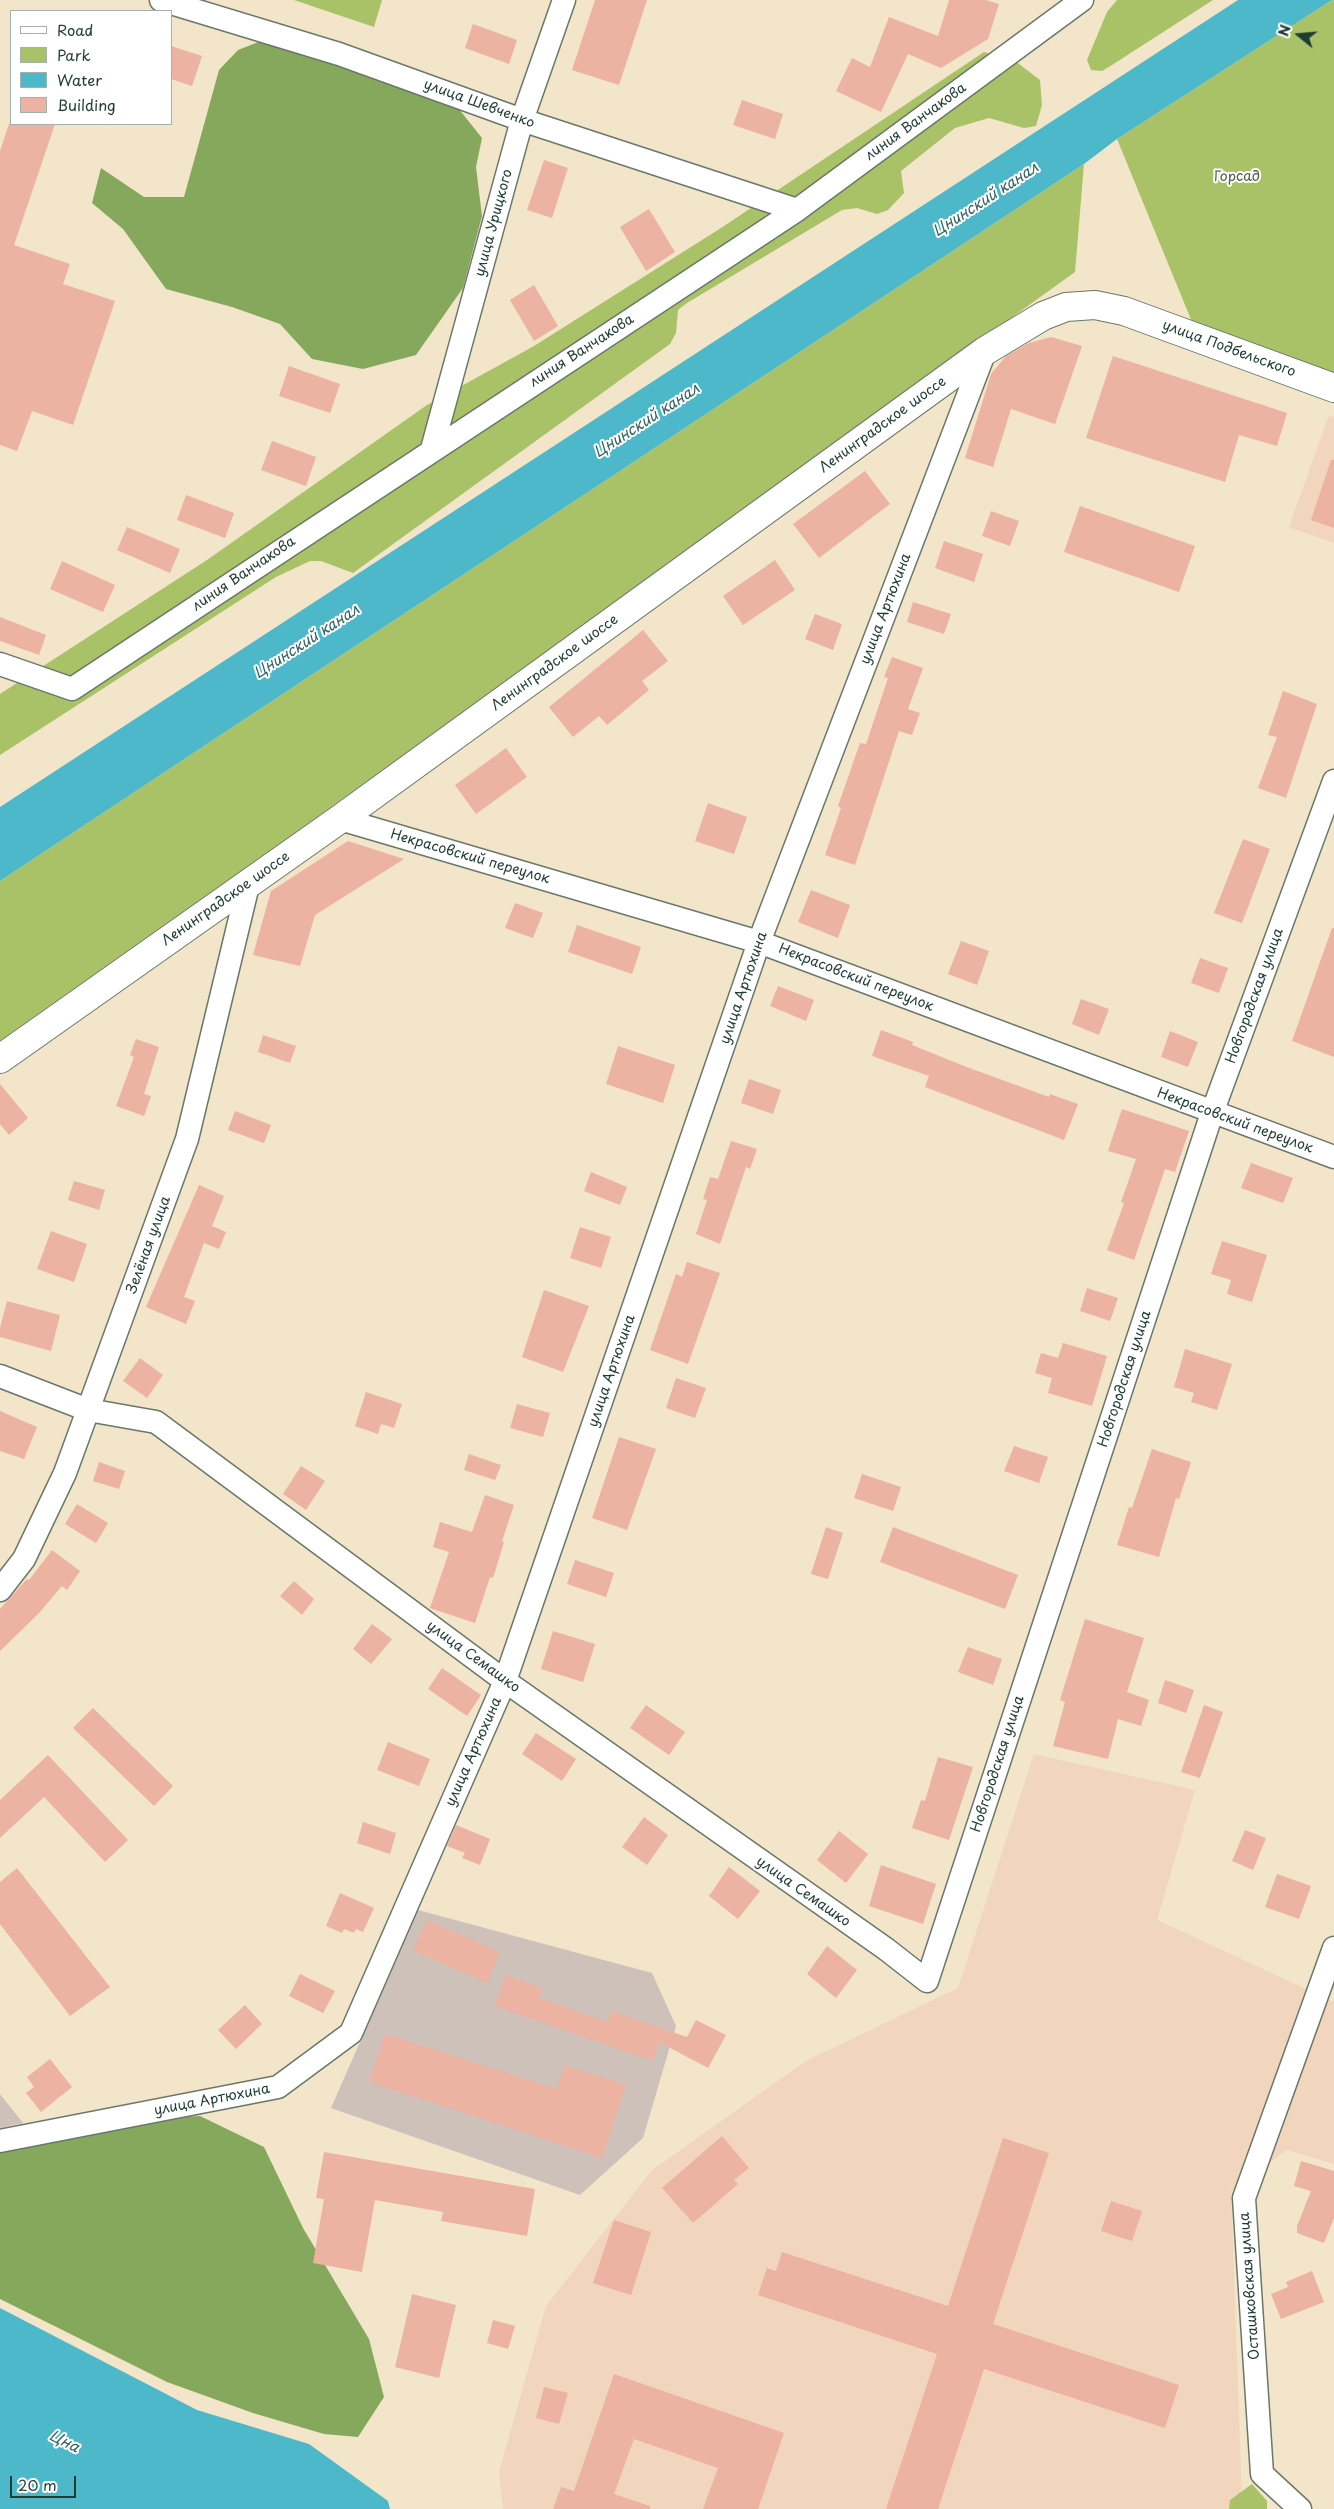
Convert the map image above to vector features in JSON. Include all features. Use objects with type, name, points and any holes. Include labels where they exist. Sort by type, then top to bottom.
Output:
[{"type":"street","name":"улица Шевченко","points":[[161,0],[339,54],[522,120],[797,210]]},
{"type":"street","name":"улица Урицкого","points":[[432,449],[522,120],[564,0]]},
{"type":"street","name":"линия Ванчакова","points":[[0,664],[72,689],[432,449],[797,210],[1082,0]]},
{"type":"street","name":"Ленинградское шоссе","points":[[0,1059],[249,881],[340,819],[985,351],[1043,316],[1066,307],[1095,305],[1124,311]]},
{"type":"street","name":"улица Подбельского","points":[[1124,311],[1334,388]]},
{"type":"street","name":"улица Артюхина","points":[[0,2141],[278,2087],[351,2033],[505,1681],[760,942],[985,351]]},
{"type":"street","name":"Новгородская улица","points":[[927,1982],[1212,1113],[1334,782]]},
{"type":"street","name":"Некрасовский переулок","points":[[340,819],[760,942],[1212,1113],[1334,1157]]},
{"type":"street","name":"Зелёная улица","points":[[0,1590],[24,1559],[65,1473],[187,1140],[249,881]]},
{"type":"street","name":"улица Семашко","points":[[0,1376],[88,1410],[156,1422],[505,1681],[886,1949],[927,1982]]},
{"type":"street","name":"Осташковская улица","points":[[1300,2509],[1262,2474],[1244,2198],[1334,1948]]},
{"type":"shaded area","points":[[1329,415],[1334,417],[1334,543],[1289,527]]},
{"type":"shaded area","points":[[1034,1754],[1195,1790],[1157,1920],[1334,2002],[1334,2164],[1287,2150],[1231,2191],[1242,2501],[1237,2509],[503,2509],[499,2472],[546,2306],[652,2170],[806,2061],[958,1988]]},
{"type":"shaded area","points":[[418,1910],[652,1973],[676,2026],[643,2138],[580,2195],[331,2108]]},
{"type":"shaded area","points":[[0,2094],[23,2123],[0,2128]]},
{"type":"green space","points":[[294,0],[382,0],[374,27]]},
{"type":"green space","points":[[1117,0],[1213,0],[1102,71],[1091,70],[1087,60],[1107,12]]},
{"type":"green space","name":"Горсад","points":[[1334,0],[1334,377],[1192,322],[1117,139]]},
{"type":"green space","points":[[261,41],[454,103],[482,138],[476,167],[482,216],[463,288],[416,355],[363,369],[312,359],[280,324],[232,307],[166,289],[123,229],[92,203],[101,168],[144,197],[184,197],[219,70],[238,50]]},
{"type":"green space","points":[[984,52],[1015,61],[1040,80],[1042,105],[1036,126],[1024,128],[989,118],[955,128],[901,171],[904,193],[888,210],[877,214],[857,208],[842,210],[687,303],[678,310],[676,333],[670,344],[353,573],[321,561],[310,561],[276,577],[0,755],[0,694],[207,560],[427,405],[534,346],[721,228]]},
{"type":"green space","points":[[1084,164],[1075,272],[0,1045],[0,881]]},
{"type":"green space","points":[[200,2116],[264,2147],[303,2228],[369,2339],[384,2397],[358,2437],[324,2434],[253,2413],[167,2382],[0,2299],[0,2150],[153,2118]]},
{"type":"green space","points":[[1252,2484],[1267,2501],[1267,2509],[1229,2509],[1230,2500]]},
{"type":"water","name":"Цнинский канал","points":[[1238,0],[1332,0],[1117,139],[1084,164],[0,881],[0,807]]},
{"type":"water","name":"Цна","points":[[0,2308],[197,2410],[309,2444],[388,2501],[390,2509],[0,2509]]},
{"type":"building","points":[[595,0],[647,0],[619,85],[572,70]]},
{"type":"building","points":[[949,0],[986,0],[999,4],[988,39],[941,68],[908,54],[881,112],[836,91],[852,58],[870,67],[889,17],[938,36]]},
{"type":"building","points":[[473,24],[517,40],[509,64],[465,48]]},
{"type":"building","points":[[172,46],[202,56],[192,86],[172,79]]},
{"type":"building","points":[[742,100],[783,114],[775,139],[733,125]]},
{"type":"building","points":[[9,124],[55,125],[14,245],[70,264],[63,284],[115,301],[73,425],[32,411],[17,451],[0,445],[0,151]]},
{"type":"building","points":[[544,160],[568,168],[552,218],[527,210]]},
{"type":"building","points":[[649,209],[675,252],[646,271],[620,227]]},
{"type":"building","points":[[534,285],[558,326],[534,341],[510,300]]},
{"type":"building","points":[[1051,337],[1082,346],[1055,424],[1011,409],[993,467],[965,458],[991,374],[1006,356],[1029,343]]},
{"type":"building","points":[[1113,356],[1287,413],[1277,446],[1239,435],[1225,482],[1086,438]]},
{"type":"building","points":[[289,366],[340,384],[330,413],[279,396]]},
{"type":"building","points":[[272,441],[316,457],[306,486],[261,470]]},
{"type":"building","points":[[1331,460],[1334,460],[1334,528],[1311,520]]},
{"type":"building","points":[[865,471],[890,504],[819,558],[793,524]]},
{"type":"building","points":[[186,495],[234,513],[225,538],[177,520]]},
{"type":"building","points":[[1080,506],[1195,546],[1179,592],[1064,552]]},
{"type":"building","points":[[991,511],[1019,521],[1010,546],[982,536]]},
{"type":"building","points":[[127,527],[180,549],[170,573],[117,550]]},
{"type":"building","points":[[944,541],[983,554],[974,582],[935,568]]},
{"type":"building","points":[[775,560],[795,590],[743,625],[723,596]]},
{"type":"building","points":[[62,561],[115,585],[103,612],[50,589]]},
{"type":"building","points":[[913,602],[951,614],[944,634],[907,622]]},
{"type":"building","points":[[815,614],[842,624],[833,650],[805,639]]},
{"type":"building","points":[[0,617],[46,635],[39,655],[0,641]]},
{"type":"building","points":[[643,630],[668,661],[642,681],[649,690],[607,725],[599,716],[573,737],[549,707]]},
{"type":"building","points":[[892,657],[923,668],[908,709],[920,713],[912,735],[899,731],[855,865],[825,855],[841,808],[838,806],[860,743],[866,744],[888,678],[884,677]]},
{"type":"building","points":[[1283,691],[1317,704],[1286,798],[1258,788],[1277,737],[1268,735]]},
{"type":"building","points":[[506,748],[527,777],[476,814],[455,785]]},
{"type":"building","points":[[708,803],[747,817],[734,854],[695,841]]},
{"type":"building","points":[[1243,839],[1270,849],[1242,923],[1214,913]]},
{"type":"building","points":[[348,841],[404,859],[315,915],[300,966],[253,955],[271,891]]},
{"type":"building","points":[[811,890],[850,905],[838,938],[798,922]]},
{"type":"building","points":[[515,903],[543,913],[533,938],[505,928]]},
{"type":"building","points":[[577,925],[641,947],[632,974],[568,952]]},
{"type":"building","points":[[1332,928],[1334,928],[1334,1057],[1292,1041]]},
{"type":"building","points":[[961,941],[989,951],[977,985],[948,974]]},
{"type":"building","points":[[1200,958],[1228,968],[1219,993],[1191,983]]},
{"type":"building","points":[[778,986],[814,1000],[806,1021],[770,1006]]},
{"type":"building","points":[[1081,999],[1109,1009],[1099,1035],[1072,1024]]},
{"type":"building","points":[[881,1030],[913,1042],[912,1045],[964,1066],[1049,1097],[1050,1094],[1078,1104],[1064,1140],[925,1087],[929,1076],[872,1056]]},
{"type":"building","points":[[1170,1031],[1198,1042],[1188,1067],[1161,1057]]},
{"type":"building","points":[[263,1035],[296,1046],[290,1063],[258,1052]]},
{"type":"building","points":[[136,1039],[159,1047],[144,1094],[151,1096],[144,1116],[116,1106],[134,1057],[130,1055]]},
{"type":"building","points":[[618,1046],[675,1065],[663,1103],[606,1084]]},
{"type":"building","points":[[749,1079],[781,1090],[773,1114],[741,1103]]},
{"type":"building","points":[[0,1084],[28,1118],[9,1135],[0,1124]]},
{"type":"building","points":[[1122,1109],[1189,1131],[1175,1172],[1165,1169],[1134,1260],[1107,1250],[1124,1203],[1121,1202],[1136,1159],[1108,1151]]},
{"type":"building","points":[[235,1111],[271,1125],[264,1143],[228,1130]]},
{"type":"building","points":[[731,1141],[757,1149],[750,1169],[746,1167],[720,1244],[696,1234],[707,1200],[703,1199],[710,1177],[718,1179]]},
{"type":"building","points":[[1251,1163],[1293,1178],[1283,1203],[1241,1188]]},
{"type":"building","points":[[591,1172],[627,1187],[620,1205],[584,1191]]},
{"type":"building","points":[[74,1181],[105,1190],[99,1210],[68,1200]]},
{"type":"building","points":[[199,1185],[224,1196],[212,1226],[226,1232],[219,1249],[204,1243],[184,1297],[195,1301],[186,1324],[146,1307]]},
{"type":"building","points":[[580,1227],[611,1237],[601,1268],[570,1258]]},
{"type":"building","points":[[51,1231],[87,1244],[74,1282],[37,1269]]},
{"type":"building","points":[[1222,1241],[1267,1255],[1252,1302],[1227,1294],[1231,1280],[1211,1274]]},
{"type":"building","points":[[687,1262],[720,1273],[688,1364],[650,1350],[676,1274],[682,1277]]},
{"type":"building","points":[[1087,1288],[1118,1298],[1110,1321],[1080,1311]]},
{"type":"building","points":[[544,1290],[589,1306],[563,1372],[522,1357]]},
{"type":"building","points":[[7,1301],[60,1315],[51,1351],[0,1337],[0,1328]]},
{"type":"building","points":[[1063,1343],[1107,1356],[1092,1406],[1048,1393],[1052,1378],[1035,1373],[1041,1353],[1058,1358]]},
{"type":"building","points":[[1185,1349],[1232,1364],[1217,1410],[1191,1402],[1194,1393],[1174,1387]]},
{"type":"building","points":[[140,1358],[163,1375],[147,1398],[123,1381]]},
{"type":"building","points":[[676,1378],[706,1388],[695,1418],[666,1408]]},
{"type":"building","points":[[366,1392],[402,1404],[394,1428],[381,1424],[378,1434],[355,1426]]},
{"type":"building","points":[[517,1404],[550,1413],[543,1437],[510,1428]]},
{"type":"building","points":[[0,1411],[37,1427],[24,1459],[0,1451]]},
{"type":"building","points":[[619,1437],[656,1449],[627,1530],[592,1518]]},
{"type":"building","points":[[1014,1446],[1048,1457],[1039,1483],[1004,1471]]},
{"type":"building","points":[[1152,1449],[1191,1462],[1179,1499],[1176,1498],[1159,1557],[1117,1545],[1129,1507],[1132,1508]]},
{"type":"building","points":[[469,1454],[501,1465],[495,1480],[464,1470]]},
{"type":"building","points":[[99,1462],[125,1471],[119,1489],[93,1481]]},
{"type":"building","points":[[301,1466],[325,1481],[306,1510],[283,1494]]},
{"type":"building","points":[[862,1474],[901,1487],[893,1511],[854,1498]]},
{"type":"building","points":[[485,1495],[514,1505],[502,1541],[504,1542],[493,1578],[490,1577],[475,1623],[430,1608],[449,1552],[433,1547],[440,1522],[472,1532]]},
{"type":"building","points":[[77,1504],[108,1523],[96,1543],[65,1524]]},
{"type":"building","points":[[826,1527],[843,1533],[828,1579],[811,1574]]},
{"type":"building","points":[[893,1527],[1018,1575],[1005,1609],[880,1562]]},
{"type":"building","points":[[52,1550],[80,1571],[67,1590],[62,1586],[39,1613],[0,1651],[0,1609],[27,1579],[29,1580]]},
{"type":"building","points":[[575,1560],[614,1573],[606,1597],[567,1584]]},
{"type":"building","points":[[294,1581],[314,1599],[302,1615],[280,1596]]},
{"type":"building","points":[[1085,1619],[1144,1638],[1127,1692],[1149,1700],[1141,1726],[1118,1719],[1108,1759],[1053,1746],[1065,1702],[1060,1700]]},
{"type":"building","points":[[372,1624],[392,1639],[371,1664],[353,1649]]},
{"type":"building","points":[[553,1631],[595,1644],[583,1682],[541,1669]]},
{"type":"building","points":[[968,1647],[1002,1659],[993,1685],[958,1672]]},
{"type":"building","points":[[442,1668],[481,1695],[467,1716],[428,1689]]},
{"type":"building","points":[[1165,1680],[1194,1690],[1186,1713],[1158,1703]]},
{"type":"building","points":[[646,1705],[685,1732],[669,1755],[630,1728]]},
{"type":"building","points":[[1204,1705],[1223,1712],[1200,1778],[1181,1772]]},
{"type":"building","points":[[93,1708],[173,1786],[154,1806],[73,1728]]},
{"type":"building","points":[[536,1733],[576,1759],[562,1781],[522,1754]]},
{"type":"building","points":[[388,1742],[430,1759],[419,1786],[377,1770]]},
{"type":"building","points":[[48,1755],[128,1840],[105,1862],[44,1797],[0,1838],[0,1800]]},
{"type":"building","points":[[938,1757],[973,1767],[949,1840],[912,1828],[921,1800],[925,1801]]},
{"type":"building","points":[[644,1817],[668,1835],[647,1865],[622,1847]]},
{"type":"building","points":[[363,1822],[396,1833],[390,1854],[357,1843]]},
{"type":"building","points":[[456,1825],[490,1839],[480,1865],[462,1858],[465,1853],[447,1846]]},
{"type":"building","points":[[1245,1830],[1266,1838],[1253,1870],[1232,1861]]},
{"type":"building","points":[[839,1831],[868,1854],[846,1883],[817,1860]]},
{"type":"building","points":[[881,1865],[936,1884],[923,1924],[869,1906]]},
{"type":"building","points":[[729,1867],[760,1891],[738,1919],[709,1896]]},
{"type":"building","points":[[17,1868],[110,1987],[70,2016],[0,1924],[0,1882]]},
{"type":"building","points":[[1277,1874],[1311,1886],[1299,1919],[1265,1907]]},
{"type":"building","points":[[340,1893],[374,1908],[363,1932],[356,1929],[354,1933],[344,1929],[342,1933],[326,1926]]},
{"type":"building","points":[[427,1920],[500,1952],[487,1983],[413,1951]]},
{"type":"building","points":[[827,1946],[857,1970],[836,1998],[807,1974]]},
{"type":"building","points":[[300,1974],[335,1991],[323,2013],[289,1996]]},
{"type":"building","points":[[506,1975],[542,1988],[539,1998],[607,2022],[612,2011],[687,2037],[696,2020],[726,2035],[708,2068],[659,2042],[653,2061],[495,2006]]},
{"type":"building","points":[[245,2005],[262,2024],[236,2049],[218,2030]]},
{"type":"building","points":[[385,2034],[557,2089],[564,2065],[626,2085],[602,2158],[369,2082]]},
{"type":"building","points":[[50,2059],[72,2087],[41,2112],[26,2093],[34,2087],[27,2077]]},
{"type":"building","points":[[722,2136],[749,2168],[734,2180],[738,2184],[693,2223],[662,2188]]},
{"type":"building","points":[[1003,2138],[1049,2153],[993,2324],[1179,2385],[1165,2428],[984,2369],[938,2509],[886,2509],[937,2354],[758,2295],[767,2268],[776,2271],[782,2252],[948,2306]]},
{"type":"building","points":[[324,2152],[535,2189],[527,2236],[441,2221],[443,2212],[375,2200],[362,2272],[313,2263],[324,2199],[316,2198]]},
{"type":"building","points":[[1301,2161],[1334,2171],[1334,2218],[1324,2243],[1297,2233],[1297,2226],[1311,2191],[1294,2186]]},
{"type":"building","points":[[1111,2201],[1142,2211],[1132,2241],[1101,2231]]},
{"type":"building","points":[[614,2220],[651,2232],[631,2295],[593,2283]]},
{"type":"building","points":[[1312,2271],[1324,2302],[1281,2319],[1271,2294],[1288,2287],[1286,2282]]},
{"type":"building","points":[[412,2294],[456,2305],[439,2378],[395,2367]]},
{"type":"building","points":[[493,2320],[515,2326],[508,2349],[487,2343]]},
{"type":"building","points":[[614,2374],[784,2433],[758,2509],[703,2509],[718,2468],[634,2439],[614,2494],[650,2506],[650,2509],[553,2509],[561,2487],[574,2491]]},
{"type":"building","points":[[544,2387],[568,2393],[559,2424],[536,2418]]}]
